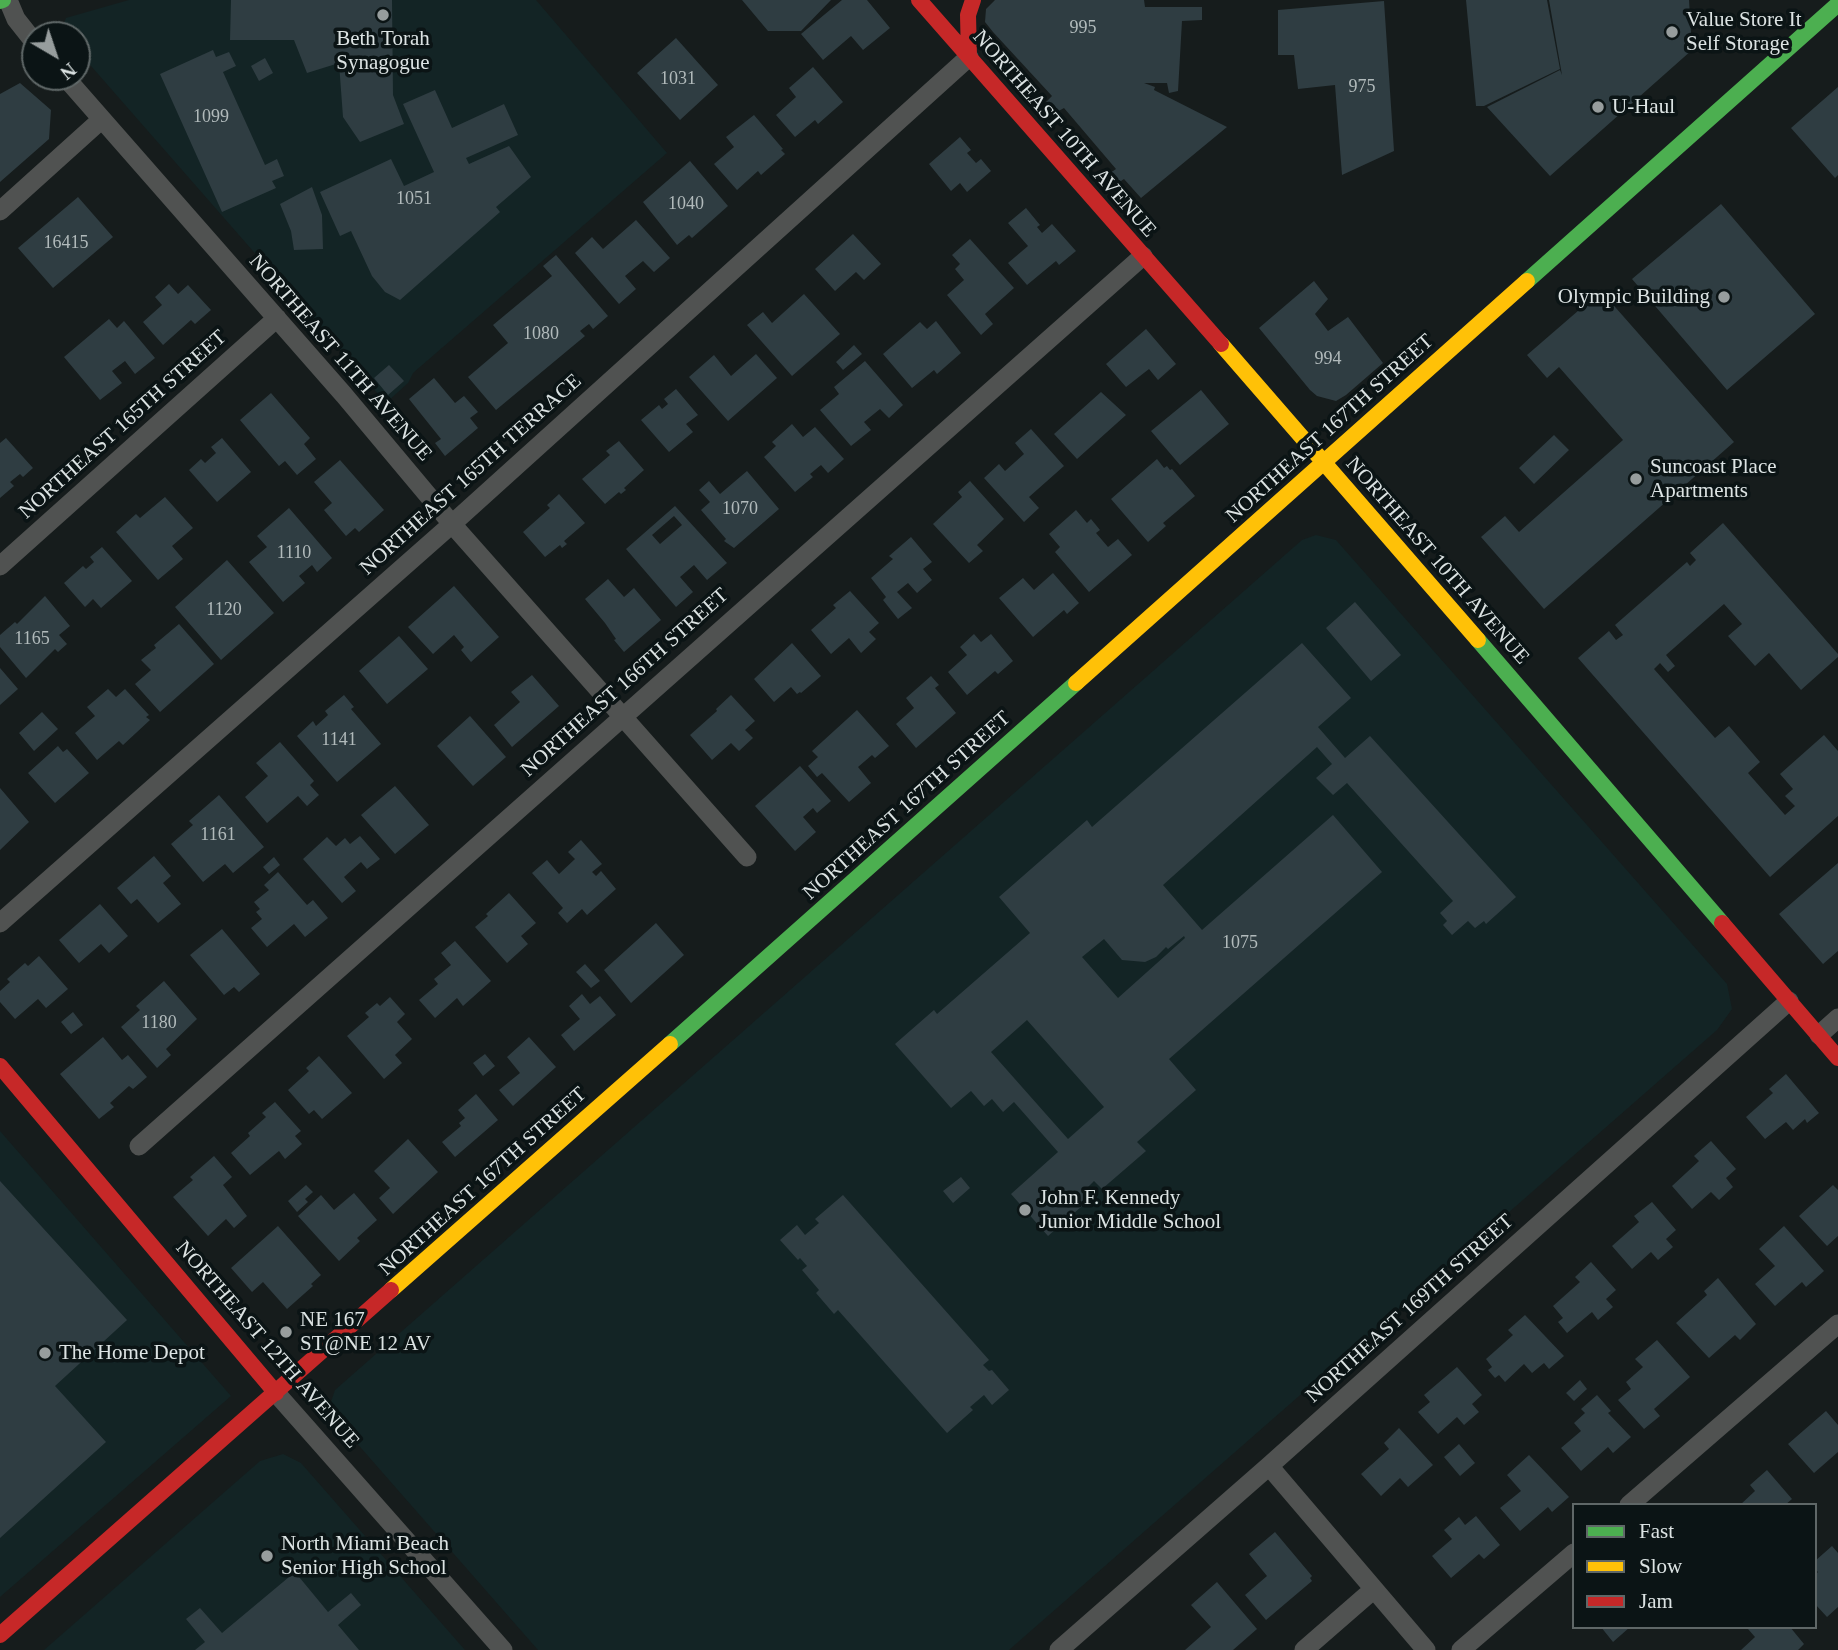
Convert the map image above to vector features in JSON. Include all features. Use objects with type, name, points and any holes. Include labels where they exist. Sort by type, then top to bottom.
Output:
[{"type":"street","points":[[4,0],[21,25]]},
{"type":"street","name":"NORTHEAST 10TH AVENUE","points":[[919,0],[1324,462],[1838,1058]]},
{"type":"street","points":[[969,57],[968,15],[973,0]]},
{"type":"street","name":"NORTHEAST 167TH STREET","points":[[0,1635],[1838,4]]},
{"type":"street","name":"NORTHEAST 165TH TERRACE","points":[[0,923],[452,524],[969,57]]},
{"type":"street","name":"NORTHEAST 11TH AVENUE","points":[[77,91],[277,318],[452,524],[747,858]]},
{"type":"street","points":[[0,211],[102,119]]},
{"type":"street","name":"NORTHEAST 166TH STREET","points":[[139,1146],[1143,256]]},
{"type":"street","name":"NORTHEAST 165TH STREET","points":[[0,566],[277,318]]},
{"type":"street","name":"NORTHEAST 169TH STREET","points":[[1059,1650],[1789,1001]]},
{"type":"street","points":[[1819,1035],[1838,1018]]},
{"type":"street","name":"NORTHEAST 12TH AVENUE","points":[[0,1066],[276,1392],[503,1650]]},
{"type":"street","points":[[1631,1503],[1838,1325]]},
{"type":"street","points":[[1269,1466],[1426,1650]]},
{"type":"street","points":[[1461,1650],[1572,1554]]},
{"type":"street","points":[[1304,1650],[1374,1588]]},
{"type":"shaded area","points":[[129,0],[536,0],[667,153],[413,373],[408,383],[386,403],[91,66],[91,21],[65,21],[66,18]]},
{"type":"shaded area","name":"John F. Kennedy Junior Middle School","points":[[1316,535],[1336,540],[1727,984],[1732,1009],[1717,1030],[1009,1650],[538,1650],[333,1416],[330,1405],[335,1390],[1302,540]]},
{"type":"shaded area","points":[[0,1131],[231,1396],[0,1597]]},
{"type":"shaded area","name":"North Miami Beach Senior High School","points":[[283,1454],[301,1463],[465,1650],[44,1650],[260,1461]]},
{"type":"building","points":[[231,0],[392,0],[393,95],[404,124],[360,142],[343,117],[339,63],[307,73],[294,40],[230,40]]},
{"type":"building","points":[[742,0],[831,0],[801,31],[768,31]]},
{"type":"building","points":[[842,0],[867,0],[890,28],[863,50],[851,36],[823,60],[801,34]]},
{"type":"building","points":[[995,0],[1144,0],[1145,7],[1202,7],[1202,20],[1182,21],[1178,91],[1169,93],[1167,83],[1144,83],[1227,127],[1141,198],[1124,179],[1118,183],[1110,173],[1116,169],[1064,108],[1055,113],[1046,102],[1052,96],[985,22],[986,9]]},
{"type":"building","points":[[1466,0],[1547,0],[1560,69],[1484,106],[1476,106]]},
{"type":"building","points":[[1549,0],[1689,0],[1692,50],[1550,176],[1487,107],[1560,70],[1562,75]]},
{"type":"building","points":[[1384,1],[1394,151],[1342,175],[1335,85],[1298,89],[1294,55],[1278,55],[1278,10]]},
{"type":"building","points":[[676,38],[718,85],[680,120],[637,73]]},
{"type":"building","points":[[213,50],[216,57],[229,52],[236,66],[223,72],[265,165],[277,159],[284,176],[272,181],[276,188],[222,212],[160,74]]},
{"type":"building","points":[[265,58],[273,73],[259,81],[251,66]]},
{"type":"building","points":[[813,67],[843,102],[818,124],[815,120],[795,137],[776,115],[796,97],[789,88]]},
{"type":"building","points":[[20,83],[21,91],[29,91],[51,110],[49,139],[0,182],[0,94]]},
{"type":"building","points":[[1838,87],[1838,175],[1835,178],[1791,128]]},
{"type":"building","points":[[435,90],[452,128],[504,104],[518,135],[466,158],[469,164],[509,146],[531,177],[496,207],[500,212],[400,300],[385,292],[372,276],[351,231],[340,236],[320,192],[391,159],[404,186],[434,172],[403,104]]},
{"type":"building","points":[[754,115],[785,154],[761,175],[758,171],[737,190],[714,164],[734,147],[726,137]]},
{"type":"building","points":[[960,137],[971,150],[967,153],[976,163],[981,159],[991,171],[967,192],[960,183],[951,191],[929,164]]},
{"type":"building","points":[[690,161],[728,206],[692,238],[689,235],[677,245],[643,202]]},
{"type":"building","points":[[312,187],[322,215],[323,249],[294,250],[291,231],[280,204]]},
{"type":"building","points":[[78,197],[113,237],[53,288],[18,248]]},
{"type":"building","name":"Olympic Building","points":[[1721,204],[1815,314],[1727,390],[1632,279]]},
{"type":"building","points":[[1026,208],[1040,225],[1037,227],[1042,233],[1052,224],[1076,251],[1059,265],[1056,261],[1027,285],[1008,263],[1028,246],[1008,223]]},
{"type":"building","points":[[636,220],[670,258],[654,272],[643,261],[625,276],[636,289],[619,304],[575,253],[592,237],[603,249]]},
{"type":"building","points":[[853,234],[881,264],[864,280],[856,272],[835,291],[815,269]]},
{"type":"building","points":[[970,239],[1014,288],[985,314],[993,324],[981,335],[947,295],[964,280],[955,269],[960,264],[952,255]]},
{"type":"building","points":[[556,255],[608,316],[593,329],[589,324],[580,331],[585,336],[496,410],[468,377],[508,343],[493,325],[552,276],[543,266]]},
{"type":"building","points":[[1314,281],[1328,299],[1315,314],[1328,331],[1348,317],[1383,363],[1336,401],[1317,396],[1310,390],[1259,328]]},
{"type":"building","points":[[169,284],[178,294],[188,285],[211,310],[195,324],[191,320],[163,345],[143,322],[162,305],[155,297]]},
{"type":"building","name":"Suncoast Place Apartments","points":[[1601,291],[1734,442],[1544,609],[1481,537],[1505,516],[1519,532],[1623,440],[1559,367],[1547,378],[1527,355]]},
{"type":"building","points":[[804,294],[840,334],[792,376],[747,325],[763,312],[772,323]]},
{"type":"building","points":[[109,319],[117,328],[124,321],[155,358],[135,374],[125,361],[112,371],[122,383],[100,400],[64,357]]},
{"type":"building","points":[[936,321],[961,353],[937,374],[934,370],[912,388],[883,354],[920,322],[927,329]]},
{"type":"building","points":[[1146,329],[1176,364],[1158,380],[1149,369],[1126,387],[1106,364]]},
{"type":"building","points":[[854,345],[862,354],[843,370],[836,362]]},
{"type":"building","points":[[756,354],[777,378],[728,421],[689,377],[714,355],[731,376]]},
{"type":"building","points":[[865,361],[903,405],[889,418],[880,409],[864,422],[871,430],[851,446],[820,410],[839,394],[834,387]]},
{"type":"building","points":[[389,365],[404,381],[388,395],[374,378]]},
{"type":"building","points":[[434,378],[455,403],[464,396],[478,412],[470,418],[478,428],[445,456],[435,443],[441,439],[409,399]]},
{"type":"building","points":[[676,389],[698,415],[686,424],[693,432],[669,452],[641,420],[659,405],[662,409],[668,404],[664,399]]},
{"type":"building","points":[[1201,390],[1229,424],[1180,465],[1151,431]]},
{"type":"building","points":[[1101,392],[1126,415],[1077,459],[1054,434]]},
{"type":"building","points":[[271,393],[310,438],[304,444],[316,459],[297,475],[285,461],[279,466],[240,420]]},
{"type":"building","points":[[792,424],[803,437],[815,427],[844,459],[828,473],[821,465],[810,474],[813,477],[795,492],[764,457],[776,446],[772,442]]},
{"type":"building","points":[[1031,429],[1064,466],[1029,497],[1039,508],[1024,522],[984,478],[999,464],[1005,471],[1024,454],[1015,443]]},
{"type":"building","points":[[1554,435],[1569,450],[1534,484],[1519,468]]},
{"type":"building","points":[[6,438],[33,468],[23,477],[20,474],[10,482],[14,486],[0,498],[0,443]]},
{"type":"building","points":[[222,438],[251,472],[217,502],[189,470],[201,459],[205,463],[216,453],[211,447]]},
{"type":"building","points":[[619,441],[644,470],[624,488],[626,490],[621,494],[619,492],[605,504],[582,479],[610,455],[606,451]]},
{"type":"building","points":[[1157,459],[1164,468],[1167,466],[1172,469],[1195,496],[1163,523],[1166,526],[1148,542],[1111,499]]},
{"type":"building","points":[[340,460],[384,510],[359,532],[355,528],[346,536],[324,510],[332,503],[314,482]]},
{"type":"building","points":[[747,471],[779,509],[734,548],[724,541],[726,539],[701,510],[710,502],[699,490],[709,481],[720,494]]},
{"type":"building","points":[[970,481],[1004,519],[977,545],[983,551],[969,563],[933,524],[962,497],[958,492]]},
{"type":"building","points":[[559,494],[585,523],[564,541],[567,544],[562,548],[560,545],[545,557],[523,532],[550,508],[547,505]]},
{"type":"building","points":[[165,497],[193,528],[172,546],[183,559],[158,580],[116,532],[136,514],[140,518]]},
{"type":"building","points":[[675,506],[727,563],[707,580],[694,565],[680,577],[693,592],[676,607],[626,549]],"holes":[[[674,516],[682,525],[660,544],[652,535]]]},
{"type":"building","points":[[289,508],[332,558],[317,572],[312,565],[299,576],[305,583],[283,602],[249,562],[267,547],[257,536]]},
{"type":"building","points":[[1076,510],[1087,523],[1091,519],[1100,530],[1096,533],[1108,547],[1118,539],[1132,555],[1089,592],[1055,552],[1060,547],[1049,534]]},
{"type":"building","points":[[1723,523],[1838,654],[1838,657],[1801,690],[1769,653],[1755,666],[1728,636],[1742,624],[1724,604],[1666,655],[1675,666],[1668,672],[1660,663],[1654,669],[1715,738],[1729,726],[1760,762],[1748,773],[1785,815],[1795,806],[1785,796],[1793,789],[1780,774],[1824,735],[1838,751],[1838,816],[1770,877],[1578,658],[1609,631],[1616,640],[1623,635],[1615,625],[1687,562],[1690,566],[1696,560],[1690,553]]},
{"type":"building","points":[[911,537],[932,562],[923,569],[932,580],[917,593],[908,583],[897,592],[912,608],[898,619],[871,578],[893,559],[889,556]]},
{"type":"building","points":[[102,547],[132,581],[101,608],[93,599],[85,607],[64,583],[83,566],[86,569],[94,562],[90,557]]},
{"type":"building","points":[[227,560],[274,613],[221,660],[175,607]]},
{"type":"building","points":[[1053,573],[1079,603],[1067,614],[1064,610],[1033,637],[999,598],[1023,578],[1034,590]]},
{"type":"building","points":[[608,579],[624,597],[634,588],[661,620],[624,652],[585,599]]},
{"type":"building","points":[[454,586],[499,637],[471,662],[454,635],[433,654],[408,627]]},
{"type":"building","points":[[850,591],[879,623],[869,632],[876,639],[861,653],[849,638],[831,654],[811,630],[836,608],[833,605]]},
{"type":"building","points":[[45,596],[70,626],[59,635],[67,644],[58,652],[55,649],[26,678],[0,647],[0,635],[15,622],[17,624]]},
{"type":"building","points":[[1355,602],[1401,655],[1371,681],[1326,628]]},
{"type":"building","points":[[179,624],[214,664],[160,712],[135,684],[151,670],[141,660]]},
{"type":"building","points":[[974,634],[981,642],[991,634],[1013,661],[998,674],[995,671],[967,695],[948,672],[967,655],[960,647]]},
{"type":"building","points":[[399,636],[428,669],[387,704],[359,671]]},
{"type":"building","points":[[792,643],[821,676],[801,693],[797,694],[791,687],[774,702],[754,679]]},
{"type":"building","points":[[1302,643],[1351,698],[1318,727],[1345,758],[1370,736],[1516,897],[1486,924],[1484,921],[1475,928],[1468,921],[1452,935],[1443,925],[1447,921],[1440,913],[1453,901],[1347,783],[1333,795],[1316,778],[1332,764],[1317,747],[1163,885],[1202,930],[1333,815],[1382,872],[1169,1059],[1196,1090],[1137,1142],[1146,1151],[1102,1189],[1094,1181],[1083,1192],[1090,1199],[1048,1236],[1011,1194],[1058,1152],[1014,1102],[1003,1112],[992,1099],[984,1106],[971,1091],[951,1108],[895,1044],[934,1010],[937,1014],[1030,933],[999,897],[1087,820],[1092,827]],"holes":[[[1184,936],[1185,938],[1118,998],[1082,957],[1104,939],[1122,960],[1145,962]],[[1027,1020],[1104,1107],[1068,1139],[991,1052]]]},
{"type":"building","points":[[0,668],[18,689],[0,705]]},
{"type":"building","points":[[532,675],[559,706],[512,747],[494,725],[520,702],[511,692]]},
{"type":"building","points":[[931,676],[939,685],[935,688],[956,713],[916,748],[896,724],[914,708],[906,698]]},
{"type":"building","points":[[108,689],[116,697],[125,689],[149,715],[146,717],[150,720],[123,745],[119,741],[97,760],[75,733],[95,716],[87,707]]},
{"type":"building","points":[[344,695],[354,707],[351,709],[381,744],[337,782],[297,736],[313,721],[316,726],[328,715],[325,711]]},
{"type":"building","points":[[731,695],[755,721],[745,730],[753,738],[739,751],[731,743],[712,760],[690,735]]},
{"type":"building","points":[[857,710],[889,746],[858,767],[871,783],[849,802],[822,773],[817,777],[808,766],[818,757],[812,751]]},
{"type":"building","points":[[42,712],[58,729],[34,751],[19,733]]},
{"type":"building","points":[[470,716],[506,757],[473,786],[437,746]]},
{"type":"building","points":[[280,742],[314,781],[310,785],[319,795],[307,806],[298,796],[267,823],[245,797],[268,776],[256,763]]},
{"type":"building","points":[[58,746],[63,752],[67,749],[89,773],[55,803],[28,773]]},
{"type":"building","points":[[800,766],[831,801],[817,813],[813,808],[803,817],[816,832],[795,851],[755,806]]},
{"type":"building","points":[[395,786],[429,825],[395,854],[361,815]]},
{"type":"building","points":[[0,788],[29,822],[0,850]]},
{"type":"building","points":[[219,795],[264,847],[233,873],[225,864],[203,882],[171,844],[193,825],[189,821]]},
{"type":"building","points":[[360,836],[380,859],[367,869],[361,862],[344,877],[356,891],[342,903],[303,859],[327,837],[336,846],[345,838],[350,844]]},
{"type":"building","points":[[581,840],[602,864],[592,872],[596,876],[601,871],[616,889],[587,915],[582,909],[567,923],[558,913],[563,908],[532,873],[547,860],[559,874],[575,859],[568,852]]},
{"type":"building","points":[[154,856],[171,876],[163,883],[181,904],[158,923],[137,899],[131,904],[117,888]]},
{"type":"building","points":[[274,857],[280,865],[269,874],[263,867]]},
{"type":"building","points":[[1838,863],[1838,951],[1823,964],[1779,914]]},
{"type":"building","points":[[278,872],[307,905],[313,900],[328,918],[305,937],[294,924],[267,947],[251,928],[262,919],[256,912],[260,909],[254,902],[269,890],[264,885]]},
{"type":"building","points":[[509,893],[536,923],[521,936],[528,944],[507,963],[475,927]]},
{"type":"building","points":[[100,904],[128,936],[109,953],[101,944],[79,963],[59,940]]},
{"type":"building","points":[[656,923],[684,955],[631,1003],[604,970]]},
{"type":"building","points":[[222,929],[260,974],[239,992],[234,987],[224,995],[190,955]]},
{"type":"building","points":[[455,941],[491,981],[463,1006],[457,998],[435,1018],[419,1000],[438,984],[434,979],[451,965],[441,953]]},
{"type":"building","points":[[39,956],[68,989],[46,1008],[38,999],[15,1019],[0,1002],[0,991],[10,982],[7,979],[25,963],[28,966]]},
{"type":"building","points":[[585,964],[600,981],[591,988],[576,972]]},
{"type":"building","points":[[164,981],[197,1019],[166,1049],[171,1055],[157,1068],[121,1027],[140,1010],[136,1006]]},
{"type":"building","points":[[582,994],[590,1004],[600,996],[616,1015],[574,1051],[561,1035],[580,1019],[569,1006]]},
{"type":"building","points":[[390,997],[405,1014],[397,1022],[412,1039],[395,1055],[402,1063],[384,1079],[347,1036],[369,1017],[365,1013],[377,1003],[380,1006]]},
{"type":"building","points":[[73,1012],[83,1025],[71,1034],[61,1022]]},
{"type":"building","points":[[103,1037],[122,1060],[128,1055],[147,1077],[133,1089],[129,1086],[110,1103],[114,1107],[99,1119],[60,1074]]},
{"type":"building","points":[[529,1037],[556,1067],[513,1106],[499,1090],[520,1073],[507,1057]]},
{"type":"building","points":[[485,1054],[495,1066],[483,1076],[473,1063]]},
{"type":"building","points":[[319,1056],[352,1093],[322,1119],[314,1110],[309,1114],[288,1090],[309,1071],[306,1068]]},
{"type":"building","points":[[1786,1074],[1819,1113],[1807,1123],[1805,1119],[1793,1130],[1786,1122],[1765,1139],[1746,1117],[1773,1093],[1769,1089]]},
{"type":"building","points":[[476,1094],[498,1120],[455,1157],[442,1142],[461,1126],[459,1123],[465,1118],[458,1110]]},
{"type":"building","points":[[275,1102],[301,1131],[295,1136],[302,1144],[285,1159],[279,1151],[250,1175],[231,1153],[250,1136],[248,1133],[266,1117],[262,1113]]},
{"type":"building","points":[[408,1139],[438,1172],[393,1214],[379,1198],[390,1188],[374,1171]]},
{"type":"building","points":[[1711,1141],[1736,1169],[1726,1178],[1733,1187],[1719,1200],[1711,1192],[1692,1209],[1672,1186],[1699,1161],[1694,1156]]},
{"type":"building","points":[[214,1156],[232,1177],[223,1185],[247,1216],[234,1228],[226,1219],[208,1236],[173,1197],[193,1180],[190,1177]]},
{"type":"building","points":[[961,1177],[970,1188],[953,1203],[943,1191]]},
{"type":"building","name":"The Home Depot","points":[[0,1181],[127,1320],[55,1386],[106,1442],[0,1538]]},
{"type":"building","points":[[306,1185],[313,1192],[305,1199],[308,1202],[297,1212],[288,1201]]},
{"type":"building","points":[[1833,1185],[1838,1190],[1838,1236],[1827,1246],[1799,1216]]},
{"type":"building","points":[[354,1193],[377,1220],[357,1238],[360,1241],[339,1261],[298,1216],[321,1195],[334,1210]]},
{"type":"building","points":[[843,1195],[989,1360],[983,1365],[989,1371],[992,1370],[1009,1390],[992,1405],[984,1395],[970,1407],[973,1410],[947,1433],[838,1310],[834,1314],[816,1293],[819,1290],[802,1270],[807,1266],[780,1240],[797,1225],[805,1235],[819,1223],[815,1219]]},
{"type":"building","points":[[1652,1202],[1676,1230],[1666,1239],[1673,1247],[1658,1260],[1651,1252],[1632,1269],[1612,1246],[1639,1222],[1634,1216]]},
{"type":"building","points":[[278,1226],[321,1275],[311,1284],[313,1286],[287,1309],[263,1282],[252,1292],[231,1268]]},
{"type":"building","points":[[1784,1226],[1824,1271],[1806,1287],[1802,1282],[1775,1306],[1755,1284],[1775,1266],[1759,1249]]},
{"type":"building","points":[[1591,1262],[1616,1290],[1606,1299],[1613,1307],[1598,1320],[1592,1312],[1567,1333],[1558,1322],[1563,1318],[1553,1306],[1580,1282],[1575,1277]]},
{"type":"building","points":[[1718,1278],[1756,1324],[1740,1340],[1735,1335],[1709,1358],[1676,1323],[1707,1295],[1704,1291]]},
{"type":"building","points":[[1525,1315],[1564,1356],[1549,1369],[1544,1363],[1532,1373],[1524,1364],[1505,1382],[1499,1375],[1495,1378],[1488,1370],[1492,1367],[1486,1359],[1513,1335],[1508,1330]]},
{"type":"building","points":[[1657,1340],[1690,1377],[1654,1409],[1660,1416],[1644,1429],[1618,1400],[1631,1389],[1626,1382],[1643,1367],[1635,1359]]},
{"type":"building","points":[[1457,1367],[1482,1395],[1472,1404],[1479,1412],[1464,1425],[1457,1417],[1438,1434],[1418,1412],[1430,1402],[1424,1395]]},
{"type":"building","points":[[1580,1380],[1587,1389],[1574,1401],[1566,1393]]},
{"type":"building","points":[[1597,1395],[1611,1411],[1608,1413],[1631,1437],[1613,1453],[1608,1447],[1581,1471],[1561,1448],[1581,1431],[1574,1423],[1585,1413],[1581,1409]]},
{"type":"building","points":[[1826,1411],[1838,1425],[1838,1452],[1814,1473],[1788,1444]]},
{"type":"building","points":[[1399,1428],[1433,1465],[1408,1487],[1400,1478],[1381,1496],[1361,1474],[1389,1449],[1384,1443]]},
{"type":"building","points":[[1459,1444],[1475,1463],[1460,1476],[1444,1457]]},
{"type":"building","points":[[1529,1455],[1569,1497],[1552,1512],[1548,1507],[1520,1531],[1500,1508],[1521,1491],[1507,1475]]},
{"type":"building","points":[[1767,1470],[1792,1499],[1787,1503],[1742,1503],[1755,1491],[1750,1485]]},
{"type":"building","points":[[1476,1516],[1500,1545],[1484,1559],[1479,1554],[1451,1578],[1432,1556],[1452,1539],[1444,1530],[1459,1517],[1465,1525]]},
{"type":"building","points":[[1275,1532],[1312,1576],[1312,1581],[1266,1620],[1245,1595],[1267,1576],[1249,1554]]},
{"type":"building","points":[[1832,1546],[1838,1553],[1838,1607],[1827,1617],[1817,1606],[1817,1559]]},
{"type":"building","points":[[295,1572],[328,1612],[351,1593],[361,1605],[338,1625],[359,1650],[195,1650],[205,1642],[186,1619],[200,1608],[222,1633]]},
{"type":"building","points":[[1217,1582],[1257,1629],[1233,1650],[1185,1650],[1211,1627],[1191,1605]]},
{"type":"building","points":[[1603,1629],[1628,1629],[1613,1642]]},
{"type":"building","points":[[1748,1629],[1792,1629],[1804,1644],[1798,1650],[1741,1650],[1755,1637]]},
{"type":"traffic: fast","points":[[1527,281],[1838,4]]},
{"type":"traffic: fast","points":[[1478,640],[1722,923]]},
{"type":"traffic: fast","points":[[670,1044],[1076,683]]},
{"type":"traffic: slow","points":[[1076,683],[1527,281]]},
{"type":"traffic: slow","points":[[1221,344],[1478,640]]},
{"type":"traffic: slow","points":[[391,1290],[670,1044]]},
{"type":"traffic: jam","points":[[919,0],[1221,344]]},
{"type":"traffic: jam","points":[[969,57],[968,15],[973,0]]},
{"type":"traffic: jam","points":[[1722,923],[1838,1058]]},
{"type":"traffic: jam","points":[[0,1066],[276,1393]]},
{"type":"traffic: jam","points":[[0,1635],[391,1290]]},
{"type":"place","name":"Beth Torah Synagogue","points":[[383,15]]},
{"type":"place","name":"Value Store It Self Storage","points":[[1672,32]]},
{"type":"place","name":"U-Haul","points":[[1598,107]]},
{"type":"place","name":"Olympic Building","points":[[1724,297]]},
{"type":"place","name":"Suncoast Place Apartments","points":[[1636,479]]},
{"type":"place","name":"John F. Kennedy Junior Middle School","points":[[1025,1210]]},
{"type":"place","name":"NE 167 ST@NE 12 AV","points":[[286,1332]]},
{"type":"place","name":"The Home Depot","points":[[45,1353]]},
{"type":"place","name":"North Miami Beach Senior High School","points":[[267,1556]]}]
